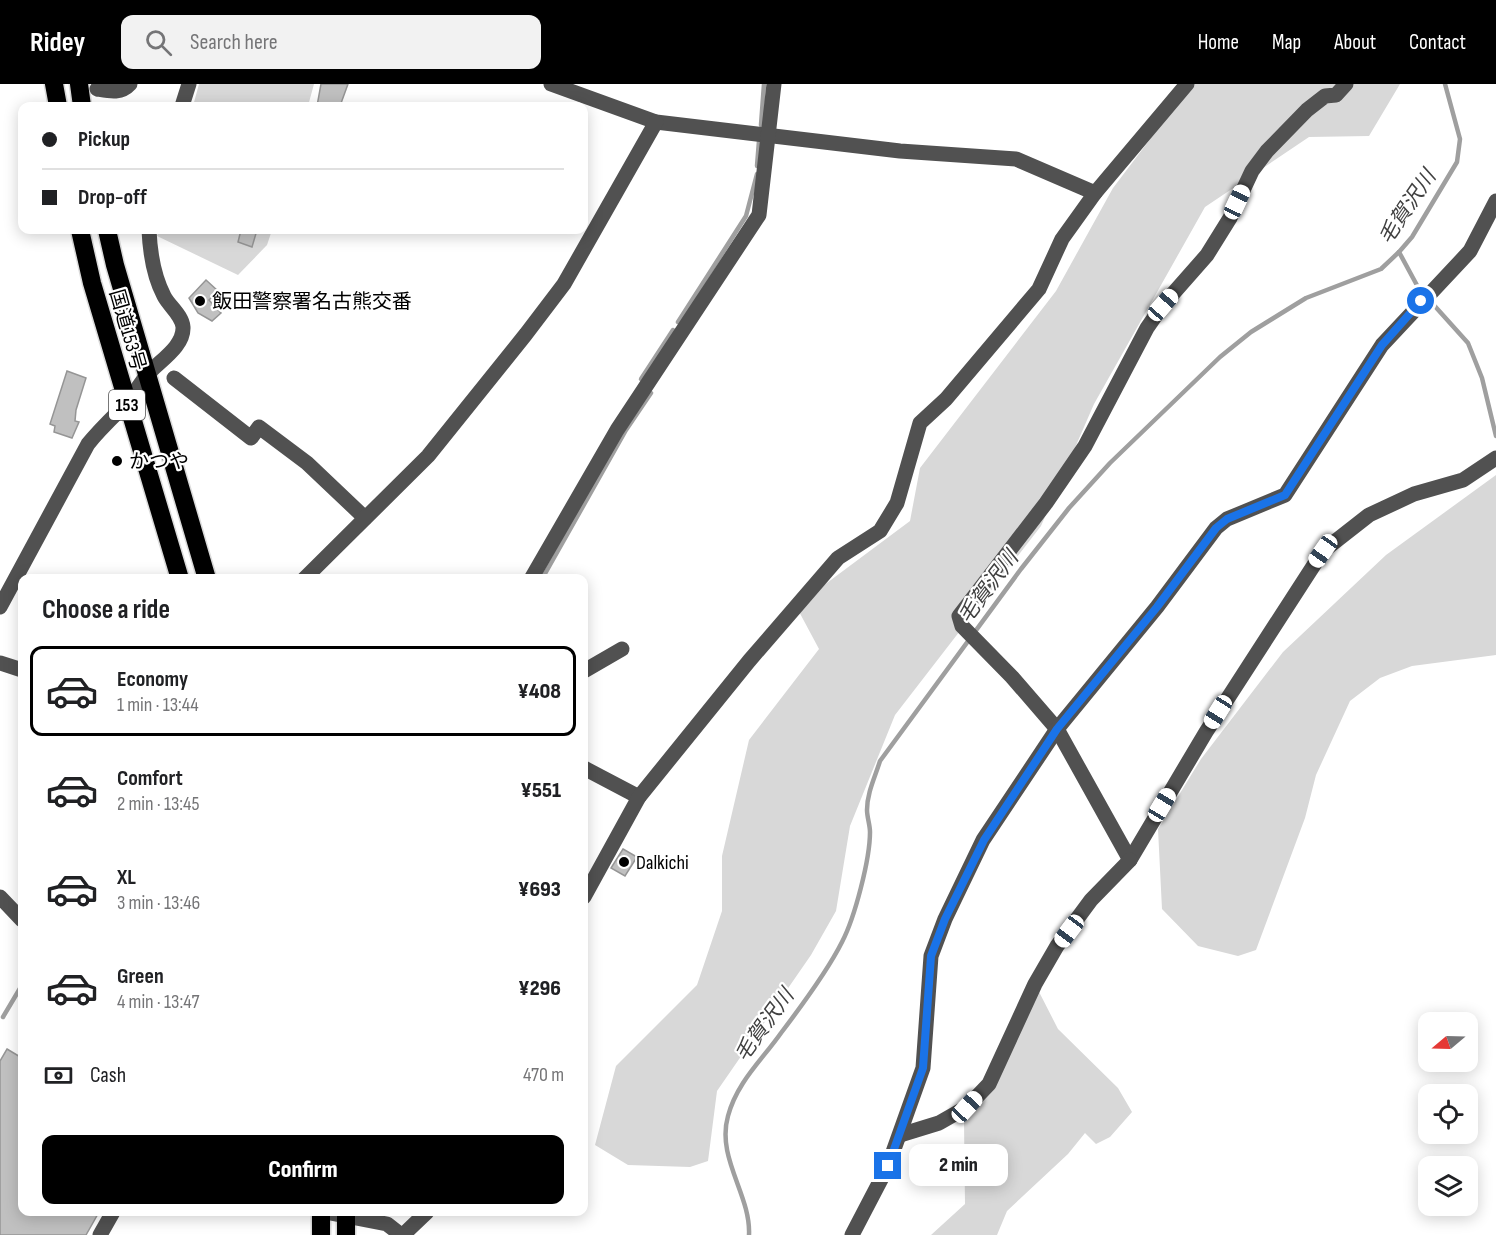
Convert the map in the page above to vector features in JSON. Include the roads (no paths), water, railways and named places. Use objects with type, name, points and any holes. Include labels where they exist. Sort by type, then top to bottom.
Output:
[{"type":"highway","points":[[54,84],[57,102]]},
{"type":"highway","points":[[79,84],[81,102]]},
{"type":"highway","name":"国道153号","points":[[81,234],[92,283],[126,404],[178,574]]},
{"type":"highway","name":"国道153号","points":[[109,234],[115,265],[206,574]]},
{"type":"highway","points":[[321,1235],[323,1216]]},
{"type":"highway","points":[[346,1216],[346,1235]]},
{"type":"street","points":[[97,89],[112,92],[125,89],[130,84]]},
{"type":"street","points":[[183,102],[189,84]]},
{"type":"street","points":[[550,84],[656,122],[900,151],[1016,159],[1095,193]]},
{"type":"street","points":[[534,574],[617,430],[759,215],[770,137],[774,84]]},
{"type":"street","points":[[588,890],[639,797],[749,661],[838,558],[880,531],[897,503],[920,423],[946,399],[1039,290],[1062,239],[1095,193],[1187,84]]},
{"type":"street","points":[[1130,860],[1057,729],[964,629],[959,616],[1046,503],[1084,446],[1147,328],[1163,305],[1207,255],[1230,218],[1252,171],[1322,90],[1336,95],[1346,84]]},
{"type":"street","points":[[310,574],[428,456],[564,284],[656,122]]},
{"type":"street","points":[[852,1235],[888,1166],[923,1068],[931,956],[941,929],[984,840],[1057,729],[1157,607],[1216,528],[1227,519],[1285,495],[1382,345],[1470,251],[1486,225],[1496,201]]},
{"type":"street","points":[[0,607],[88,444],[106,421],[126,404],[148,374],[174,349],[183,327],[157,282],[150,254],[149,234]]},
{"type":"street","points":[[174,378],[251,438],[259,427],[307,464],[365,519]]},
{"type":"street","points":[[900,1135],[939,1123],[967,1107],[989,1084],[1035,984],[1057,946],[1091,900],[1130,860],[1206,732],[1323,551],[1369,515],[1414,494],[1463,480],[1496,458]]},
{"type":"street","points":[[588,669],[622,649]]},
{"type":"street","points":[[0,663],[18,669]]},
{"type":"street","points":[[588,770],[639,797]]},
{"type":"street","points":[[0,897],[18,917]]},
{"type":"street","points":[[100,1235],[111,1216]]},
{"type":"street","points":[[354,1216],[387,1224],[402,1235],[423,1216]]},
{"type":"waterway","points":[[761,125],[764,84]]},
{"type":"waterway","name":"毛賀沢川","points":[[749,1235],[745,1205],[726,1147],[728,1116],[737,1092],[814,988],[847,931],[865,872],[870,832],[867,804],[880,761],[1021,569],[1069,508],[1110,463],[1220,357],[1251,332],[1306,298],[1381,269],[1412,237],[1457,162],[1460,139],[1445,84]]},
{"type":"waterway","points":[[757,166],[759,141]]},
{"type":"waterway","points":[[678,322],[746,216],[757,174]]},
{"type":"waterway","points":[[1399,252],[1419,289]]},
{"type":"waterway","points":[[1432,303],[1468,343],[1482,378],[1496,436]]},
{"type":"waterway","points":[[641,379],[673,330]]},
{"type":"waterway","points":[[545,574],[626,430],[651,393]]},
{"type":"waterway","points":[[3,1017],[18,992]]},
{"type":"place","name":"飯田警察署名古熊交番","points":[[200,301]]},
{"type":"place","name":"かつや","points":[[117,461]]},
{"type":"place","name":"Dalkichi","points":[[624,862]]}]
